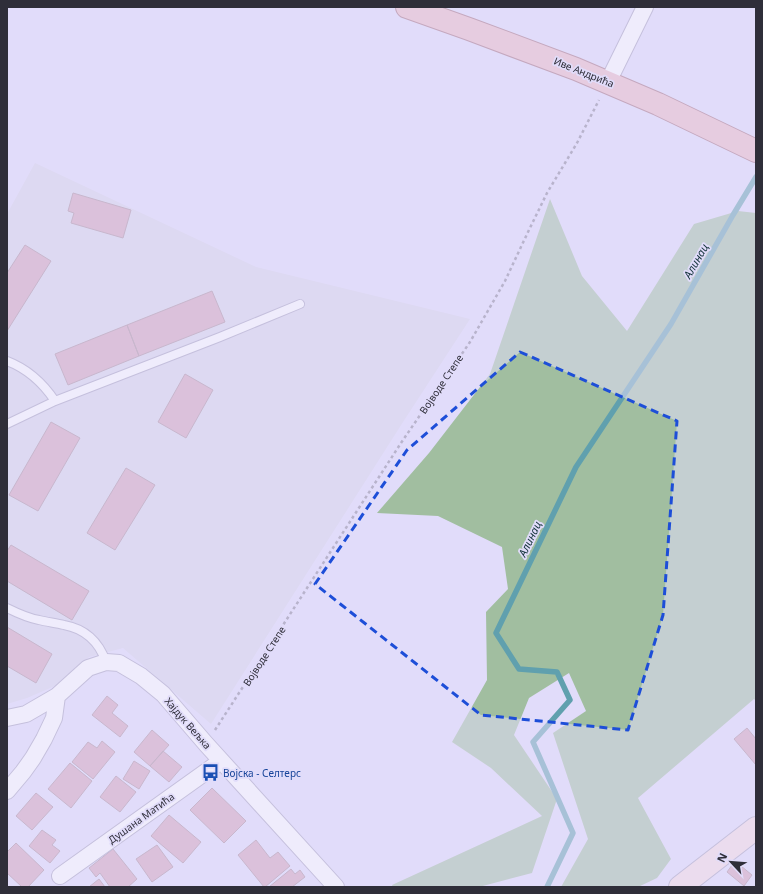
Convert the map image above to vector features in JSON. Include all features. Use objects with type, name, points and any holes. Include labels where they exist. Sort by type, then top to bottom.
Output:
[{"type":"main road","name":"Иве Андрића","points":[[407,7],[546,57],[608,82],[752,148]]},
{"type":"main road","points":[[680,887],[756,828]]},
{"type":"street","points":[[608,82],[645,7]]},
{"type":"street","points":[[7,718],[26,714],[57,696],[88,668],[106,662]]},
{"type":"street","name":"Хајдук Вељка","points":[[106,662],[119,663],[141,676],[163,694],[221,761],[336,887]]},
{"type":"street","points":[[7,791],[24,772],[44,739],[54,718],[57,696]]},
{"type":"street","name":"Душана Матића","points":[[60,876],[221,761]]},
{"type":"lane","points":[[7,424],[55,401],[220,337],[300,304]]},
{"type":"lane","points":[[7,361],[27,371],[38,379],[55,401]]},
{"type":"lane","points":[[7,608],[22,615],[54,624],[64,625],[83,632],[91,637],[97,644],[106,662]]},
{"type":"path","name":"Војводе Степе","points":[[206,744],[401,443],[470,342],[505,281],[547,192],[577,143],[608,82]]},
{"type":"highlighted area","points":[[520,352],[677,421],[663,615],[628,730],[481,715],[315,584],[407,450]]},
{"type":"shaded area","points":[[35,163],[256,267],[470,319],[211,724],[123,648],[89,657],[64,682],[27,698],[7,704],[7,214]]},
{"type":"green space","points":[[550,199],[582,276],[627,331],[694,224],[738,211],[756,213],[756,701],[754,699],[638,798],[671,859],[657,878],[638,887],[561,887],[588,839],[553,733],[586,711],[569,673],[529,698],[514,735],[557,799],[532,873],[479,887],[393,887],[392,885],[542,816],[491,768],[452,742],[487,680],[486,612],[508,589],[502,547],[438,516],[377,513],[429,453],[490,374]]},
{"type":"building","points":[[73,193],[131,210],[123,238],[71,223],[74,213],[68,211]]},
{"type":"building","points":[[25,245],[51,261],[7,331],[7,273]]},
{"type":"building","points":[[212,291],[225,322],[139,356],[127,325]]},
{"type":"building","points":[[127,325],[139,356],[68,385],[55,354]]},
{"type":"building","points":[[185,374],[213,390],[186,438],[158,422]]},
{"type":"building","points":[[51,422],[80,438],[38,511],[9,495]]},
{"type":"building","points":[[126,468],[155,485],[115,550],[87,533]]},
{"type":"building","points":[[11,545],[89,591],[72,620],[7,581],[7,551]]},
{"type":"building","points":[[7,627],[52,654],[36,683],[7,666]]},
{"type":"building","points":[[107,696],[118,705],[112,713],[128,726],[120,737],[92,715]]},
{"type":"building","points":[[747,728],[756,739],[756,765],[734,739]]},
{"type":"building","points":[[152,730],[169,745],[150,766],[134,752]]},
{"type":"building","points":[[102,741],[115,752],[93,779],[72,762],[88,742],[97,748]]},
{"type":"building","points":[[163,751],[182,767],[169,782],[150,766]]},
{"type":"building","points":[[134,761],[150,771],[139,789],[123,779]]},
{"type":"building","points":[[70,763],[92,781],[71,808],[48,789]]},
{"type":"building","points":[[116,776],[136,792],[120,812],[100,797]]},
{"type":"building","points":[[212,788],[246,821],[224,843],[190,810]]},
{"type":"building","points":[[36,793],[53,807],[32,830],[16,816]]},
{"type":"building","points":[[169,815],[201,842],[183,863],[151,836]]},
{"type":"building","points":[[42,830],[56,840],[52,845],[60,851],[50,863],[29,846]]},
{"type":"building","points":[[256,840],[270,858],[278,852],[290,866],[265,887],[238,855]]},
{"type":"building","points":[[16,843],[44,870],[28,887],[22,887],[7,873],[7,852]]},
{"type":"building","points":[[157,845],[173,867],[152,882],[136,859]]},
{"type":"building","points":[[113,849],[137,879],[128,887],[110,887],[100,873],[96,877],[89,868]]},
{"type":"building","points":[[735,861],[752,875],[744,886],[727,872]]},
{"type":"building","points":[[291,869],[295,874],[300,870],[305,877],[292,887],[269,887]]},
{"type":"building","points":[[99,879],[105,887],[89,887]]},
{"type":"waterway","name":"Алинац","points":[[547,887],[573,833],[533,742],[570,700],[557,672],[519,669],[496,633],[576,467],[671,324],[756,177]]},
{"type":"place","name":"Војска - Селтерс","points":[[210,773]]}]
